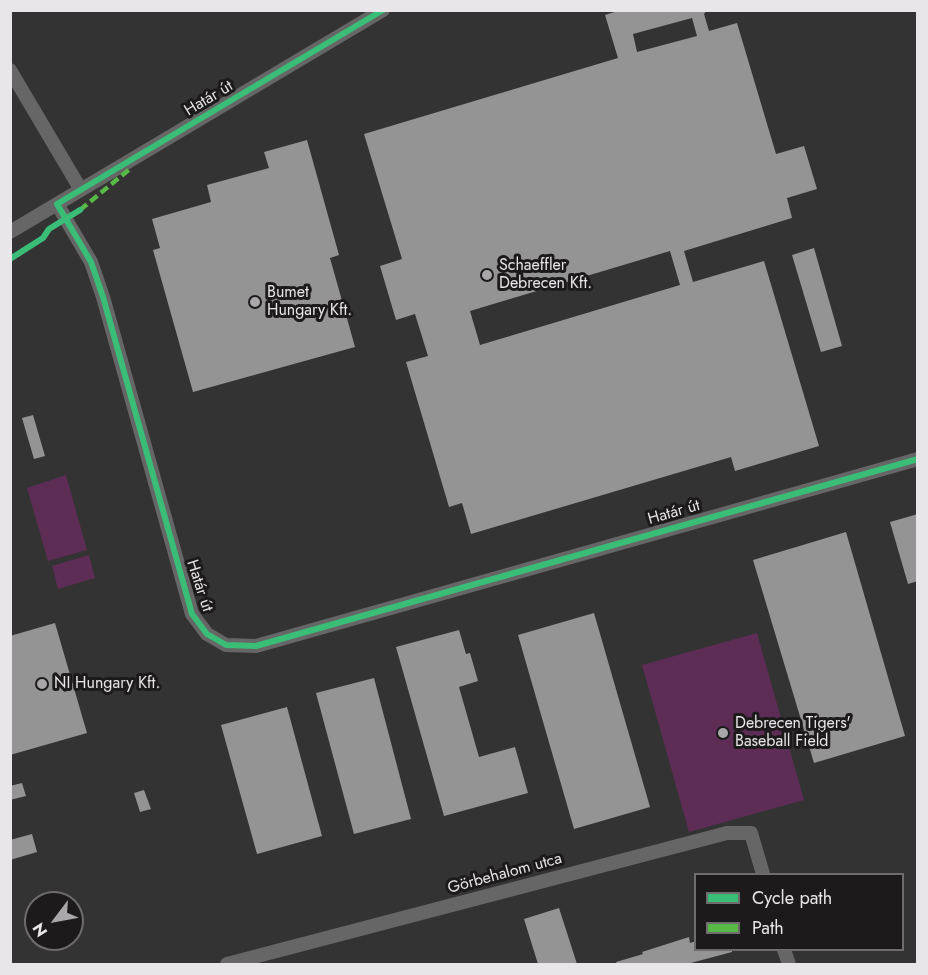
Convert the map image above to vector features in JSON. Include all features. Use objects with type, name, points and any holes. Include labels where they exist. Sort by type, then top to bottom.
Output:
[{"type":"street","name":"Határ út","points":[[10,232],[383,10]]},
{"type":"street","points":[[10,70],[81,190]]},
{"type":"street","name":"Határ út","points":[[57,204],[91,262],[103,297],[192,614],[207,634],[226,645],[255,646],[918,459]]},
{"type":"street","name":"Görbehalom utca","points":[[227,964],[727,833],[751,833],[763,873]]},
{"type":"shaded area","points":[[66,475],[87,550],[48,561],[27,488]]},
{"type":"shaded area","points":[[89,555],[95,578],[58,589],[52,566]]},
{"type":"shaded area","name":"Debrecen Tigers' Baseball Field","points":[[757,633],[804,800],[689,832],[642,665]]},
{"type":"building","name":"Schaeffler Debrecen Kft.","points":[[621,10],[707,10],[704,14],[709,31],[737,23],[776,154],[804,146],[817,189],[787,198],[792,218],[684,251],[693,282],[764,261],[819,446],[735,471],[731,457],[471,534],[462,503],[449,507],[406,362],[428,356],[415,314],[396,320],[380,266],[402,259],[364,134],[618,58],[605,15]],"holes":[[[692,18],[697,36],[637,52],[633,34]],[[670,251],[680,285],[480,345],[470,311]]]},
{"type":"building","name":"Bumet Hungary Kft.","points":[[307,140],[339,255],[330,258],[355,347],[193,392],[153,250],[160,248],[152,219],[211,202],[207,185],[269,168],[264,152]]},
{"type":"building","points":[[814,248],[842,346],[821,352],[792,255]]},
{"type":"building","points":[[33,415],[45,456],[34,459],[22,418]]},
{"type":"building","points":[[918,514],[918,581],[908,584],[890,522]]},
{"type":"building","points":[[846,532],[905,736],[814,763],[753,560]]},
{"type":"building","points":[[594,613],[650,807],[574,829],[518,635]]},
{"type":"building","name":"NI Hungary Kft.","points":[[55,623],[87,733],[10,755],[10,636]]},
{"type":"building","points":[[459,630],[466,654],[470,653],[478,681],[459,687],[479,757],[515,747],[528,793],[444,816],[396,647]]},
{"type":"building","points":[[374,678],[411,819],[354,834],[316,693]]},
{"type":"building","points":[[287,707],[322,836],[257,854],[221,725]]},
{"type":"building","points":[[22,783],[26,796],[10,800],[10,786]]},
{"type":"building","points":[[144,790],[151,809],[140,812],[134,793]]},
{"type":"building","points":[[32,834],[37,852],[10,860],[10,840]]},
{"type":"building","points":[[559,908],[577,964],[538,964],[524,919]]},
{"type":"building","points":[[689,937],[690,943],[694,942],[694,951],[732,951],[687,964],[617,964],[616,962],[643,954],[642,952]]},
{"type":"marked path","points":[[80,210],[131,168]]},
{"type":"cycle path","points":[[383,10],[57,204],[91,262],[103,297],[192,614],[207,634],[226,645],[256,646],[918,459]]},
{"type":"cycle path","points":[[10,259],[43,238],[49,229],[80,210]]},
{"type":"place","name":"Schaeffler Debrecen Kft.","points":[[487,275]]},
{"type":"place","name":"Bumet Hungary Kft.","points":[[255,302]]},
{"type":"place","name":"NI Hungary Kft.","points":[[42,684]]},
{"type":"place","name":"Debrecen Tigers' Baseball Field","points":[[723,733]]}]
